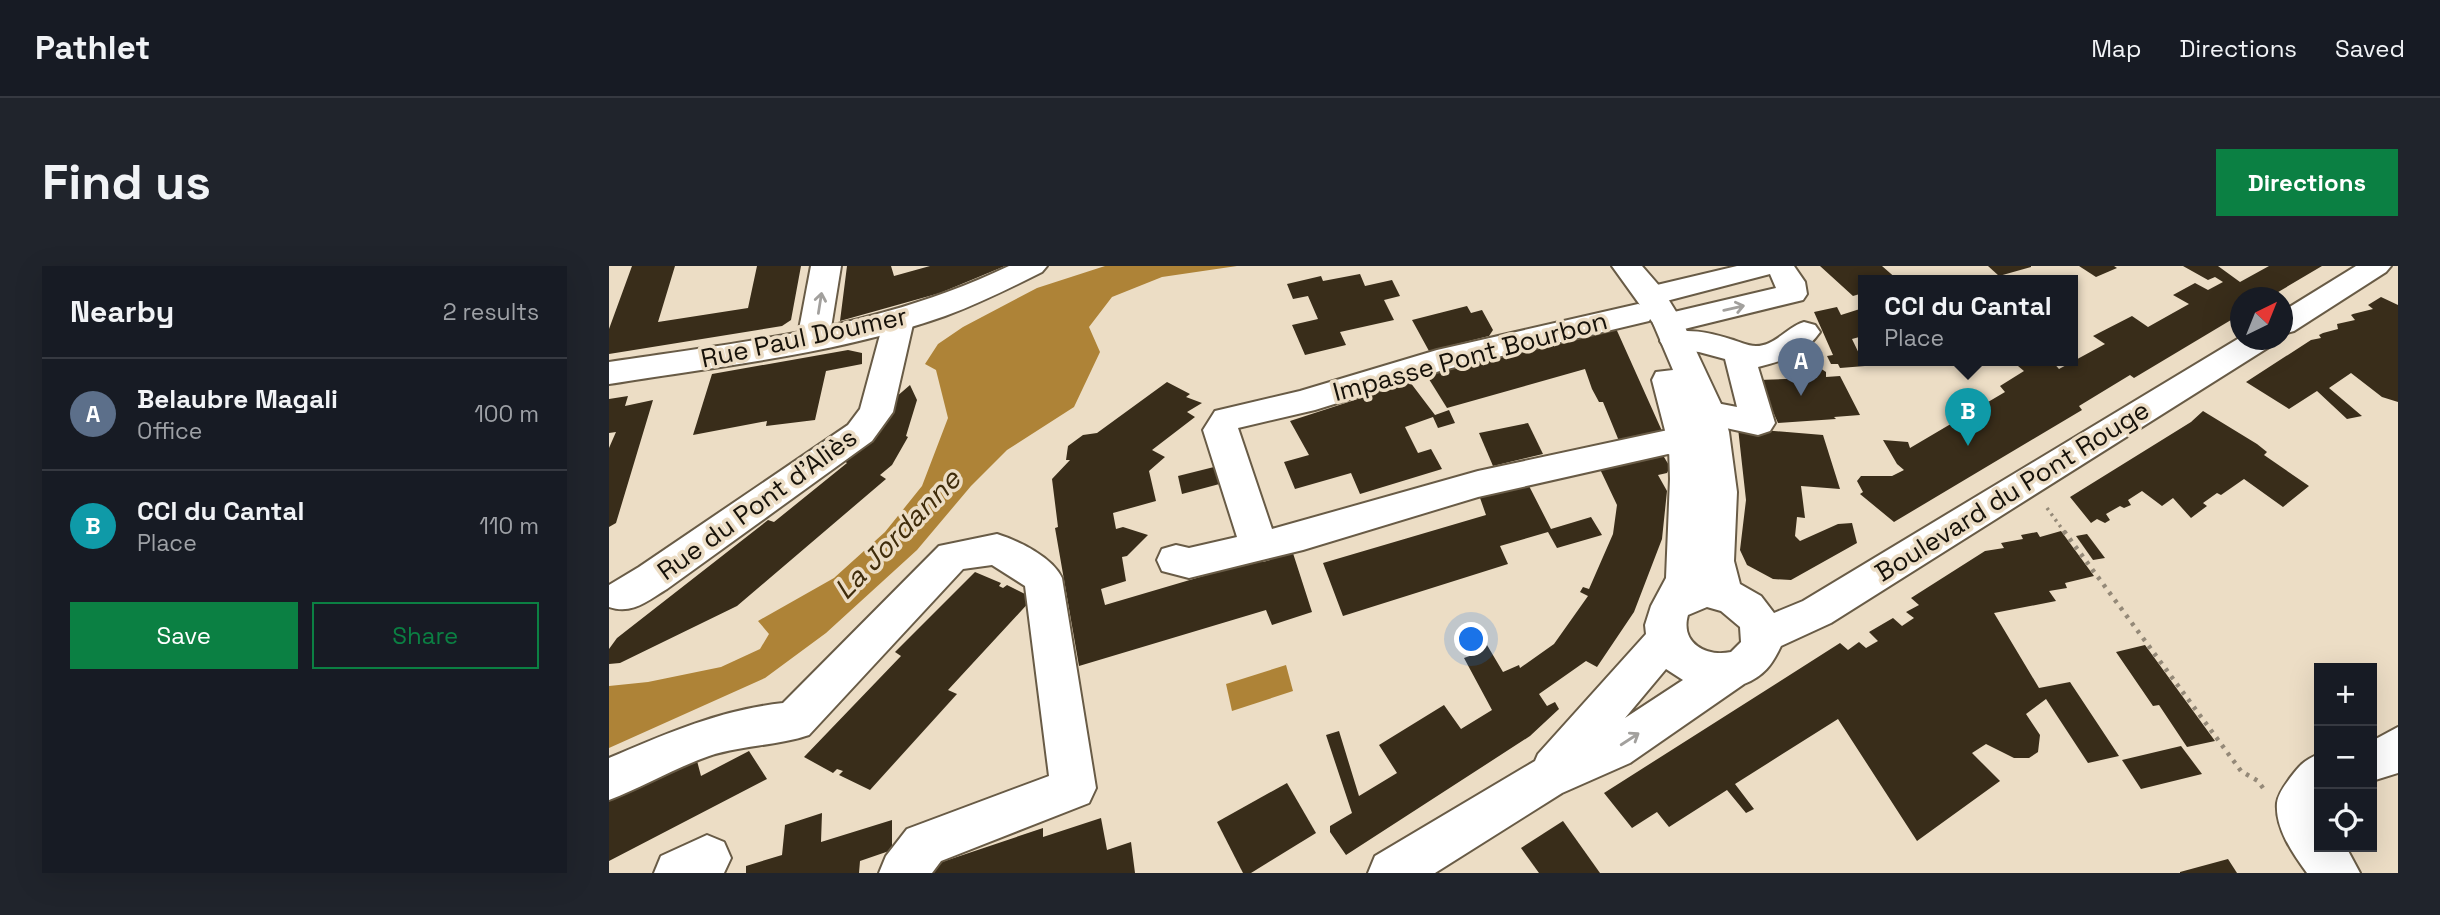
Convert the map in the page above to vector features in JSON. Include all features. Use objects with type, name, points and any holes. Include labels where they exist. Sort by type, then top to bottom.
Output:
[{"type":"main road","points":[[814,340],[826,266]]},
{"type":"main road","name":"Rue Paul Doumer","points":[[609,373],[814,340],[899,320],[957,300],[1032,266]]},
{"type":"main road","name":"Impasse Pont Bourbon","points":[[1259,547],[1220,430],[1227,419],[1303,402],[1437,361],[1636,290],[1753,271],[1764,266]]},
{"type":"main road","points":[[1672,332],[1792,294],[1790,282],[1779,266]]},
{"type":"main road","points":[[2293,318],[2376,266]]},
{"type":"main road","points":[[1636,290],[1672,332],[1706,413],[1717,465],[1715,561],[1722,593]]},
{"type":"main road","points":[[1636,290],[1669,382],[1686,446],[1688,558],[1685,578],[1668,623],[1675,653],[1688,664],[1705,670],[1731,670]]},
{"type":"main road","name":"Rue du Pont d'Aliès","points":[[614,603],[860,433],[876,412],[899,320]]},
{"type":"main road","points":[[1672,332],[1758,357]]},
{"type":"main road","points":[[1669,382],[1706,413],[1758,424],[1739,360],[1758,357],[1794,345],[1804,332]]},
{"type":"main road","name":"Boulevard du Pont Rouge","points":[[1762,636],[1817,612],[2241,350]]},
{"type":"main road","points":[[1176,560],[1189,563],[1259,547],[1478,484],[1668,442],[1686,446],[1701,457],[1703,518],[1715,552]]},
{"type":"main road","points":[[609,779],[701,739],[749,726],[794,721],[952,556],[997,549],[1043,578],[1073,788],[924,845],[903,873]]},
{"type":"main road","points":[[1392,873],[1546,778],[1614,749],[1731,670],[1751,661],[1759,649],[1762,636],[1759,622],[1750,610],[1722,593],[1692,593],[1546,778]]},
{"type":"main road","points":[[2377,760],[2390,757],[2398,747]]},
{"type":"main road","points":[[2314,782],[2300,802],[2307,834],[2336,873]]},
{"type":"path","points":[[2049,469],[2062,488],[2042,500],[2241,771],[2258,781],[2276,806],[2307,834]]},
{"type":"water","name":"La Jordanne","points":[[1105,266],[1237,266],[1162,277],[1112,297],[1089,327],[1100,352],[1074,407],[1007,450],[971,486],[917,550],[826,633],[765,678],[609,748],[609,686],[648,682],[721,667],[760,649],[769,634],[758,621],[834,578],[885,532],[922,486],[948,418],[936,370],[925,364],[938,344],[963,327],[1037,288]]},
{"type":"water","points":[[1286,665],[1293,691],[1232,711],[1226,684]]},
{"type":"building","points":[[632,266],[675,266],[658,322],[748,308],[757,266],[801,266],[791,320],[782,326],[609,354],[609,329]]},
{"type":"building","points":[[847,266],[891,266],[894,276],[930,266],[1005,266],[940,293],[840,321]]},
{"type":"building","points":[[1820,266],[1882,266],[1892,275],[1858,275],[1858,294],[1853,296]]},
{"type":"building","points":[[1988,266],[2031,266],[2003,275],[1998,275]]},
{"type":"building","points":[[2079,266],[2114,266],[2117,268],[2096,277]]},
{"type":"building","points":[[2183,266],[2218,266],[2240,282],[2269,266],[2322,266],[2287,287],[2230,287],[2230,321],[2134,378],[2130,375],[2079,406],[2082,410],[1894,522],[1860,494],[1863,492],[1857,481],[1861,476],[1892,476],[1904,470],[1897,464],[1883,440],[1908,442],[1910,448],[2005,392],[2000,386],[2024,371],[2018,366],[2056,366],[2059,369],[2065,366],[2078,366],[2078,359],[2105,344],[2093,336],[2132,316],[2148,327],[2189,304],[2173,295],[2195,283],[2208,290],[2223,282],[2215,277],[2208,280]]},
{"type":"building","points":[[1360,274],[1365,286],[1392,280],[1400,296],[1384,300],[1394,320],[1340,332],[1346,345],[1305,355],[1292,325],[1318,319],[1308,296],[1293,299],[1287,284],[1321,276],[1323,281]]},
{"type":"building","points":[[2381,297],[2398,305],[2398,402],[2382,397],[2351,373],[2329,388],[2362,416],[2347,419],[2317,391],[2289,409],[2246,382],[2311,340],[2321,338],[2319,335],[2338,329],[2337,324],[2355,320],[2351,315],[2373,309],[2368,305]]},
{"type":"building","points":[[1467,306],[1471,313],[1482,310],[1493,330],[1489,336],[1429,351],[1412,320]]},
{"type":"building","points":[[1837,307],[1841,315],[1858,310],[1858,337],[1852,339],[1858,351],[1858,366],[1865,366],[1840,368],[1838,364],[1831,364],[1827,356],[1833,355],[1814,312]]},
{"type":"building","points":[[1614,324],[1662,431],[1619,441],[1603,402],[1599,402],[1592,389],[1585,369],[1447,408],[1427,376]]},
{"type":"building","points":[[848,350],[862,353],[862,364],[826,371],[815,420],[766,426],[767,421],[693,435],[712,374]]},
{"type":"building","points":[[1820,368],[1826,372],[1826,377],[1840,376],[1860,415],[1778,423],[1759,380],[1812,378],[1808,372]]},
{"type":"building","points":[[1167,382],[1190,394],[1186,397],[1202,403],[1187,412],[1195,417],[1152,450],[1165,457],[1149,471],[1156,501],[1113,513],[1116,529],[1123,527],[1148,535],[1127,556],[1122,557],[1126,581],[1101,589],[1105,605],[1261,559],[1263,562],[1270,560],[1268,553],[1291,547],[1312,612],[1272,625],[1266,610],[1079,666],[1055,528],[1058,527],[1052,479],[1070,460],[1066,460],[1068,446],[1083,435],[1097,433]]},
{"type":"building","points":[[1410,382],[1435,415],[1449,410],[1455,423],[1438,428],[1433,417],[1405,427],[1418,453],[1431,449],[1442,469],[1360,494],[1351,473],[1295,489],[1284,462],[1309,455],[1290,421]]},
{"type":"building","points":[[910,385],[917,400],[906,436],[908,437],[892,465],[880,475],[886,479],[737,606],[620,663],[609,664],[609,649],[617,638],[768,520],[774,522],[847,463],[844,461],[888,404]]},
{"type":"building","points":[[628,396],[625,406],[653,400],[616,523],[609,527],[609,448],[616,432],[609,433],[609,399]]},
{"type":"building","points":[[2203,411],[2257,444],[2267,452],[2264,455],[2309,486],[2283,507],[2244,479],[2221,495],[2217,493],[2203,503],[2207,506],[2191,518],[2173,498],[2162,506],[2142,491],[2128,500],[2131,505],[2124,508],[2120,506],[2106,514],[2110,520],[2105,523],[2097,519],[2091,523],[2070,497],[2191,422]]},
{"type":"building","points":[[1528,423],[1543,454],[1493,466],[1479,433]]},
{"type":"building","points":[[1738,428],[1823,435],[1840,489],[1801,486],[1805,518],[1797,517],[1795,536],[1800,541],[1838,524],[1852,523],[1857,543],[1791,580],[1773,579],[1747,565],[1740,550],[1746,500]]},
{"type":"building","points":[[1655,454],[1664,457],[1670,467],[1667,473],[1658,475],[1667,491],[1662,539],[1634,612],[1597,667],[1586,661],[1539,694],[1547,706],[1555,702],[1559,709],[1530,736],[1346,855],[1330,832],[1330,826],[1352,813],[1326,735],[1339,731],[1359,796],[1397,773],[1379,745],[1444,705],[1461,729],[1492,710],[1464,658],[1478,653],[1476,649],[1487,645],[1503,672],[1519,665],[1520,668],[1554,644],[1588,596],[1580,592],[1583,587],[1589,589],[1613,534],[1617,505],[1599,467]]},
{"type":"building","points":[[1222,465],[1227,482],[1182,494],[1178,476]]},
{"type":"building","points":[[1528,484],[1551,529],[1591,517],[1602,535],[1557,548],[1548,532],[1500,546],[1508,564],[1343,616],[1323,563],[1486,515],[1479,495]]},
{"type":"building","points":[[2061,531],[2094,576],[2065,583],[2067,588],[2049,591],[2056,601],[1994,613],[2039,688],[2070,682],[2119,756],[2088,763],[2046,699],[2026,714],[2040,735],[2038,752],[2029,758],[2014,758],[1986,744],[1972,753],[2000,781],[1917,841],[1838,719],[1735,784],[1754,809],[1746,813],[1727,790],[1669,827],[1657,812],[1632,828],[1604,793],[1840,643],[1848,650],[1859,642],[1866,648],[1878,641],[1869,632],[1893,618],[1902,626],[1914,618],[1906,612],[1919,605],[1911,598],[1985,551],[2004,548],[2001,543],[2023,539],[2021,535],[2037,532],[2040,537]]},
{"type":"building","points":[[2087,534],[2105,558],[2093,560],[2076,536]]},
{"type":"building","points":[[975,572],[1001,583],[999,586],[1003,588],[1007,585],[1033,598],[948,690],[957,694],[870,790],[839,775],[843,771],[837,769],[833,773],[804,757],[901,656],[895,652]]},
{"type":"building","points":[[2145,645],[2215,741],[2187,747],[2159,705],[2153,706],[2116,652]]},
{"type":"building","points":[[2181,746],[2202,774],[2141,789],[2122,760]]},
{"type":"building","points":[[749,751],[767,779],[609,861],[609,799],[696,757],[701,776]]},
{"type":"building","points":[[1287,783],[1316,833],[1251,873],[1243,873],[1217,822]]},
{"type":"building","points":[[822,813],[821,842],[892,820],[892,850],[860,861],[859,873],[746,873],[746,866],[782,855],[785,825]]},
{"type":"building","points":[[1101,818],[1107,850],[1131,842],[1135,873],[909,873],[1043,828],[1043,837]]},
{"type":"building","points":[[1563,821],[1600,873],[1539,873],[1521,848]]},
{"type":"building","points":[[2228,859],[2237,873],[2180,873],[2180,872]]},
{"type":"place","name":"Belaubre Magali","points":[[1801,396]]},
{"type":"place","name":"CCI du Cantal","points":[[1968,446]]}]
